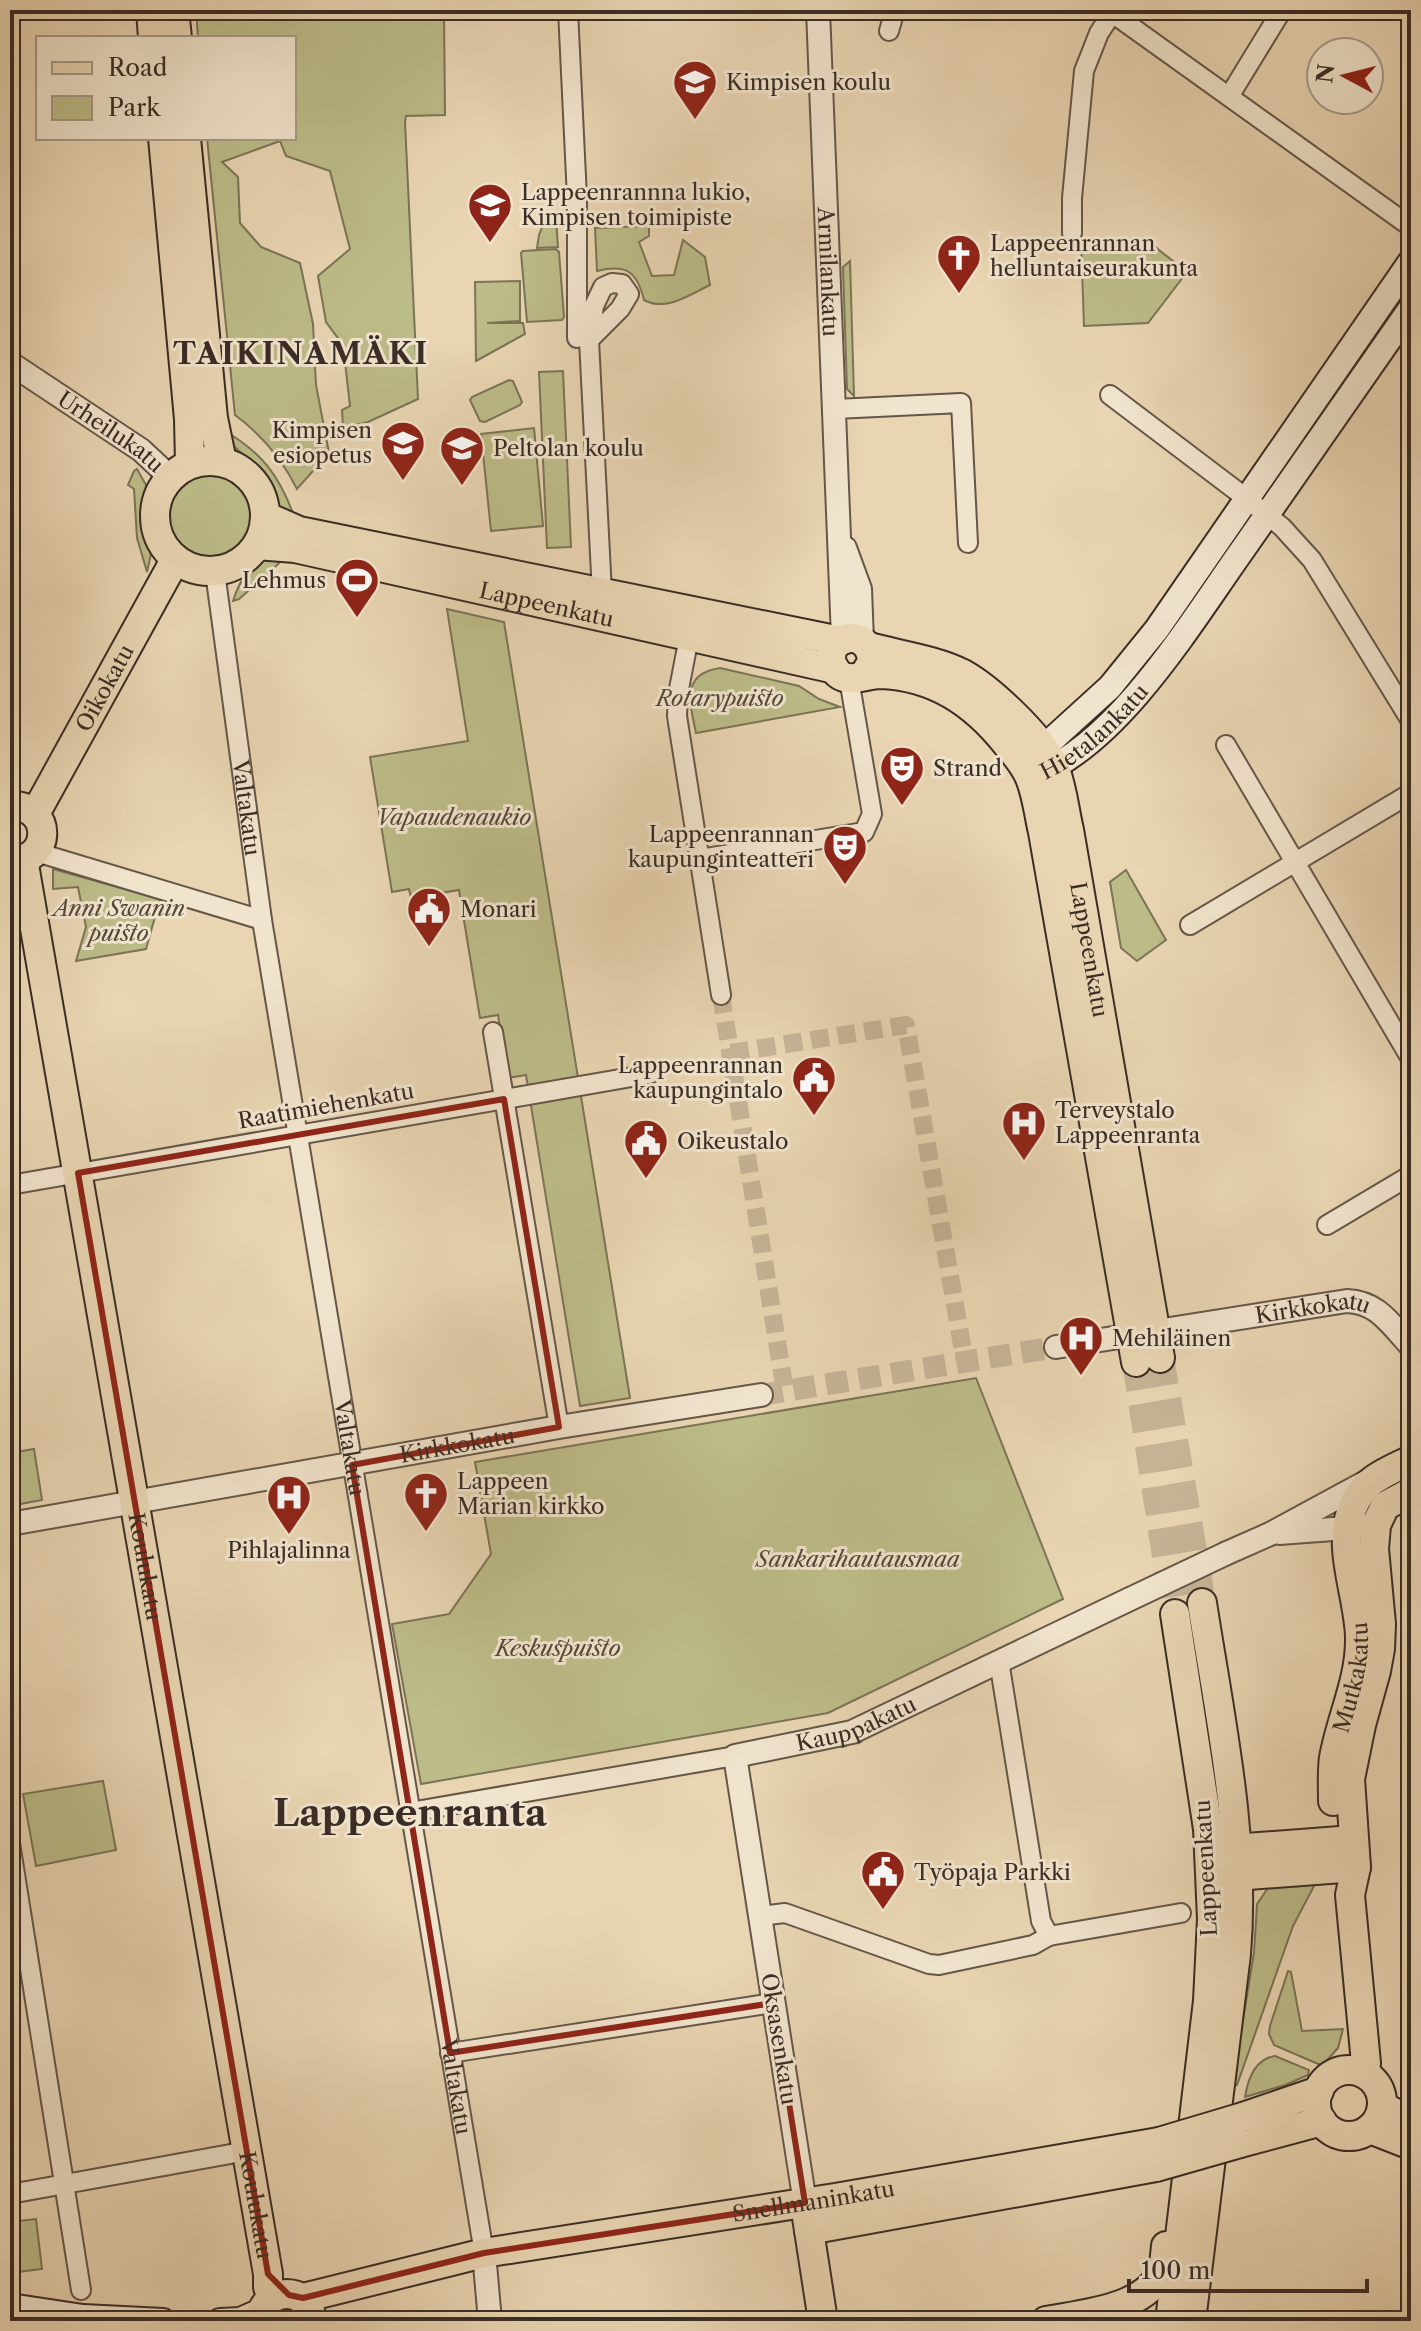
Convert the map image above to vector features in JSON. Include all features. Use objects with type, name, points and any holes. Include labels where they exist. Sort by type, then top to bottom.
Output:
[{"type":"main road","points":[[151,10],[153,36]]},
{"type":"main road","points":[[174,10],[177,36]]},
{"type":"main road","points":[[163,140],[189,412],[180,471]]},
{"type":"main road","points":[[186,140],[213,418],[222,462]]},
{"type":"main road","name":"Hietalankatu","points":[[1043,764],[1157,629],[1411,261]]},
{"type":"main road","name":"Hietalankatu","points":[[1043,764],[1076,753],[1133,700],[1175,645],[1411,308]]},
{"type":"main road","points":[[206,461],[222,462],[242,471],[259,491],[265,516],[263,531],[257,545],[239,563],[215,572],[196,570],[175,560],[160,540],[154,518],[158,496],[180,471],[206,461]]},
{"type":"main road","name":"Lappeenkatu","points":[[265,516],[299,531],[854,642],[963,674],[1008,709],[1043,764],[1054,893],[1146,1347]]},
{"type":"main road","name":"Lappeenkatu","points":[[257,545],[295,548],[849,674],[882,674],[912,679],[947,689],[989,721],[1022,763],[1043,764]]},
{"type":"main road","name":"Oikokatu","points":[[23,810],[175,560]]},
{"type":"main road","points":[[854,642],[872,662],[849,674],[831,662],[832,654],[834,647],[854,642]]},
{"type":"main road","name":"Koulukatu","points":[[23,810],[39,820],[43,834],[39,847],[23,857],[247,2151],[281,2302]]},
{"type":"main road","points":[[1353,1523],[1357,1497],[1372,1479],[1411,1460]]},
{"type":"main road","name":"Mutkakatu","points":[[1365,2074],[1346,1854],[1350,1779],[1376,1671],[1381,1624],[1353,1523],[1376,1525],[1385,1506],[1411,1492]]},
{"type":"main road","name":"Lappeenkatu","points":[[1202,1603],[1233,1804],[1210,1970],[1205,2115]]},
{"type":"main road","name":"Lappeenkatu","points":[[1175,1614],[1224,1863]]},
{"type":"main road","points":[[1224,1863],[1346,1854]]},
{"type":"main road","points":[[1344,2071],[1365,2074],[1378,2088],[1376,2117],[1360,2134],[1339,2135],[1322,2121],[1318,2112],[1319,2091],[1333,2075],[1344,2071]]},
{"type":"main road","name":"Snellmaninkatu","points":[[1242,2130],[1319,2091]]},
{"type":"main road","points":[[1046,2321],[1112,2308],[1142,2293],[1154,2283],[1161,2271],[1172,2220],[1205,2115]]},
{"type":"main road","points":[[1191,2321],[1205,2115]]},
{"type":"main road","points":[[1376,2117],[1411,2122]]},
{"type":"main road","points":[[1376,2117],[1411,2145]]},
{"type":"main road","name":"Snellmaninkatu","points":[[281,2302],[484,2253],[807,2216],[1157,2154],[1242,2130],[1322,2121]]},
{"type":"main road","points":[[1170,2321],[1189,2169]]},
{"type":"main road","name":"Oksasenkatu","points":[[807,2216],[823,2321]]},
{"type":"main road","points":[[220,2321],[240,2320],[281,2302]]},
{"type":"main road","points":[[10,2306],[83,2317],[163,2321]]},
{"type":"main road","points":[[1112,2308],[1141,2312],[1157,2321]]},
{"type":"street","points":[[568,10],[583,339],[602,593]]},
{"type":"street","name":"Armilankatu","points":[[818,10],[840,534],[860,589],[854,642]]},
{"type":"street","points":[[889,31],[895,10]]},
{"type":"street","points":[[1230,95],[1282,10]]},
{"type":"street","points":[[1072,233],[1072,198],[1084,71],[1099,33],[1112,11],[1411,227]]},
{"type":"street","name":"Urheilukatu","points":[[10,363],[141,450],[180,471]]},
{"type":"street","points":[[1110,395],[1282,527],[1312,560],[1411,721]]},
{"type":"street","points":[[835,409],[961,403],[968,543]]},
{"type":"street","name":"Valtakatu","points":[[215,572],[262,920],[484,2253],[490,2321]]},
{"type":"street","points":[[689,637],[677,716],[721,995]]},
{"type":"street","points":[[700,859],[864,832],[872,814],[849,674]]},
{"type":"street","points":[[1226,745],[1411,1059]]},
{"type":"street","points":[[1190,925],[1411,793]]},
{"type":"street","points":[[23,857],[262,920]]},
{"type":"street","points":[[493,1032],[559,1427]]},
{"type":"street","name":"Raatimiehenkatu","points":[[10,1185],[649,1074]]},
{"type":"street","points":[[1327,1225],[1411,1175]]},
{"type":"street","name":"Kirkkokatu","points":[[1056,1347],[1146,1347],[1347,1301],[1363,1301],[1376,1309],[1411,1346]]},
{"type":"street","name":"Kirkkokatu","points":[[10,1524],[559,1427],[761,1395]]},
{"type":"street","name":"Kauppakatu","points":[[410,1812],[735,1756],[852,1732],[1270,1534],[1353,1523]]},
{"type":"street","name":"Kauppakatu","points":[[1270,1534],[1353,1523]]},
{"type":"street","points":[[999,1661],[1041,1921],[1049,1936]]},
{"type":"street","name":"Oksasenkatu","points":[[735,1756],[807,2216]]},
{"type":"street","points":[[10,1843],[81,2290]]},
{"type":"street","points":[[760,1916],[785,1913],[939,1965],[1033,1945],[1049,1936],[1181,1913]]},
{"type":"street","points":[[450,2053],[773,2003]]},
{"type":"street","points":[[10,2194],[247,2151]]},
{"type":"highlighted area","points":[[504,1099],[559,1427],[352,1465],[450,2053],[773,2003],[805,2203],[484,2253],[303,2298],[289,2295],[268,2274],[78,1173]]},
{"type":"green space","points":[[196,10],[444,10],[445,115],[406,116],[405,122],[418,399],[368,422],[343,428],[342,410],[350,406],[343,345],[326,322],[318,276],[350,249],[330,171],[286,156],[280,141],[222,162],[238,177],[240,223],[261,247],[300,263],[313,324],[316,385],[329,453],[297,489],[270,448],[235,415],[207,140],[296,140],[296,36],[198,36]]},
{"type":"green space","points":[[556,218],[558,247],[537,248],[544,222]]},
{"type":"green space","points":[[649,226],[649,236],[639,242],[652,276],[674,275],[683,240],[705,257],[710,285],[677,301],[652,303],[644,300],[638,282],[629,272],[616,268],[597,271],[595,228]]},
{"type":"green space","points":[[1145,239],[1187,272],[1148,323],[1084,326],[1081,241]]},
{"type":"green space","points":[[556,249],[559,252],[564,317],[562,320],[527,322],[521,253]]},
{"type":"green space","points":[[850,261],[854,396],[847,389],[843,267]]},
{"type":"green space","points":[[520,281],[520,321],[487,323],[523,323],[525,334],[476,361],[475,282]]},
{"type":"green space","points":[[563,371],[571,547],[547,548],[539,372]]},
{"type":"green space","points":[[513,381],[522,402],[520,405],[485,422],[480,421],[470,400],[472,397]]},
{"type":"green space","points":[[534,428],[543,526],[491,531],[481,434]]},
{"type":"green space","points":[[225,431],[268,466],[294,516],[277,506],[254,466],[230,442]]},
{"type":"green space","points":[[137,469],[146,485],[144,520],[151,554],[147,572],[137,538],[134,489],[128,485]]},
{"type":"green space","points":[[205,469],[229,474],[238,480],[252,509],[252,531],[248,541],[235,556],[218,563],[192,558],[179,547],[171,533],[168,517],[169,501],[176,486],[188,475]]},
{"type":"green space","points":[[272,553],[286,557],[233,601],[247,572]]},
{"type":"green space","name":"Vapaudenaukio","points":[[447,609],[504,622],[630,1398],[580,1406],[526,1075],[508,1078],[498,1015],[480,1018],[459,890],[411,898],[409,889],[392,892],[370,757],[468,741]]},
{"type":"green space","name":"Rotarypuisto","points":[[720,668],[799,686],[819,699],[840,707],[696,733],[690,701],[693,683],[707,671]]},
{"type":"green space","name":"Anni Swanin puisto","points":[[53,869],[160,899],[146,949],[76,961],[86,927],[78,887],[53,889]]},
{"type":"green space","points":[[1126,870],[1166,940],[1137,961],[1121,948],[1110,882]]},
{"type":"green space","points":[[976,1378],[1063,1599],[828,1713],[421,1784],[392,1624],[449,1614],[491,1554],[475,1462]]},
{"type":"green space","points":[[34,1449],[42,1500],[10,1506],[10,1453]]},
{"type":"green space","points":[[103,1781],[116,1850],[36,1866],[23,1794]]},
{"type":"green space","points":[[1305,1881],[1315,1884],[1293,1926],[1237,2085],[1232,2087],[1254,1953],[1257,1904],[1268,1888]]},
{"type":"green space","points":[[1288,1971],[1291,1972],[1302,2031],[1343,2029],[1338,2048],[1324,2064],[1274,2045],[1269,2034]]},
{"type":"green space","points":[[1275,2056],[1309,2070],[1308,2075],[1245,2097],[1254,2070],[1262,2061]]},
{"type":"green space","points":[[36,2219],[42,2269],[10,2273],[10,2222]]},
{"type":"tunnel","points":[[721,995],[785,1391]]},
{"type":"tunnel","points":[[731,1053],[906,1025],[965,1362]]},
{"type":"tunnel","points":[[761,1395],[1056,1347]]},
{"type":"tunnel","points":[[1160,1358],[1202,1603]]},
{"type":"tunnel","points":[[1136,1362],[1175,1614]]},
{"type":"place","name":"Kimpisen koulu","points":[[695,121]]},
{"type":"place","name":"Lappeenrannna lukio, Kimpisen toimipiste","points":[[490,244]]},
{"type":"place","name":"Lappeenrannan helluntaiseurakunta","points":[[959,295]]},
{"type":"place","name":"Kimpisen esiopetus","points":[[403,482]]},
{"type":"place","name":"Peltolan koulu","points":[[462,487]]},
{"type":"place","name":"Lehmus","points":[[357,619]]},
{"type":"place","name":"Strand","points":[[902,807]]},
{"type":"place","name":"Lappeenrannan kaupunginteatteri","points":[[845,886]]},
{"type":"place","name":"Monari","points":[[429,948]]},
{"type":"place","name":"Lappeenrannan kaupungintalo","points":[[814,1117]]},
{"type":"place","name":"Terveystalo Lappeenranta","points":[[1024,1162]]},
{"type":"place","name":"Oikeustalo","points":[[646,1180]]},
{"type":"place","name":"Mehiläinen","points":[[1081,1377]]},
{"type":"place","name":"Lappeen Marian kirkko","points":[[426,1533]]},
{"type":"place","name":"Pihlajalinna","points":[[289,1536]]},
{"type":"place","name":"Työpaja Parkki","points":[[883,1911]]},
{"type":"district","name":"TAIKINAMÄKI","points":[[301,353]]},
{"type":"district","name":"Lappeenranta","points":[[410,1812]]},
{"type":"park label","name":"Sankarihautausmaa","points":[[858,1559]]},
{"type":"park label","name":"Keskuspuisto","points":[[558,1648]]}]
